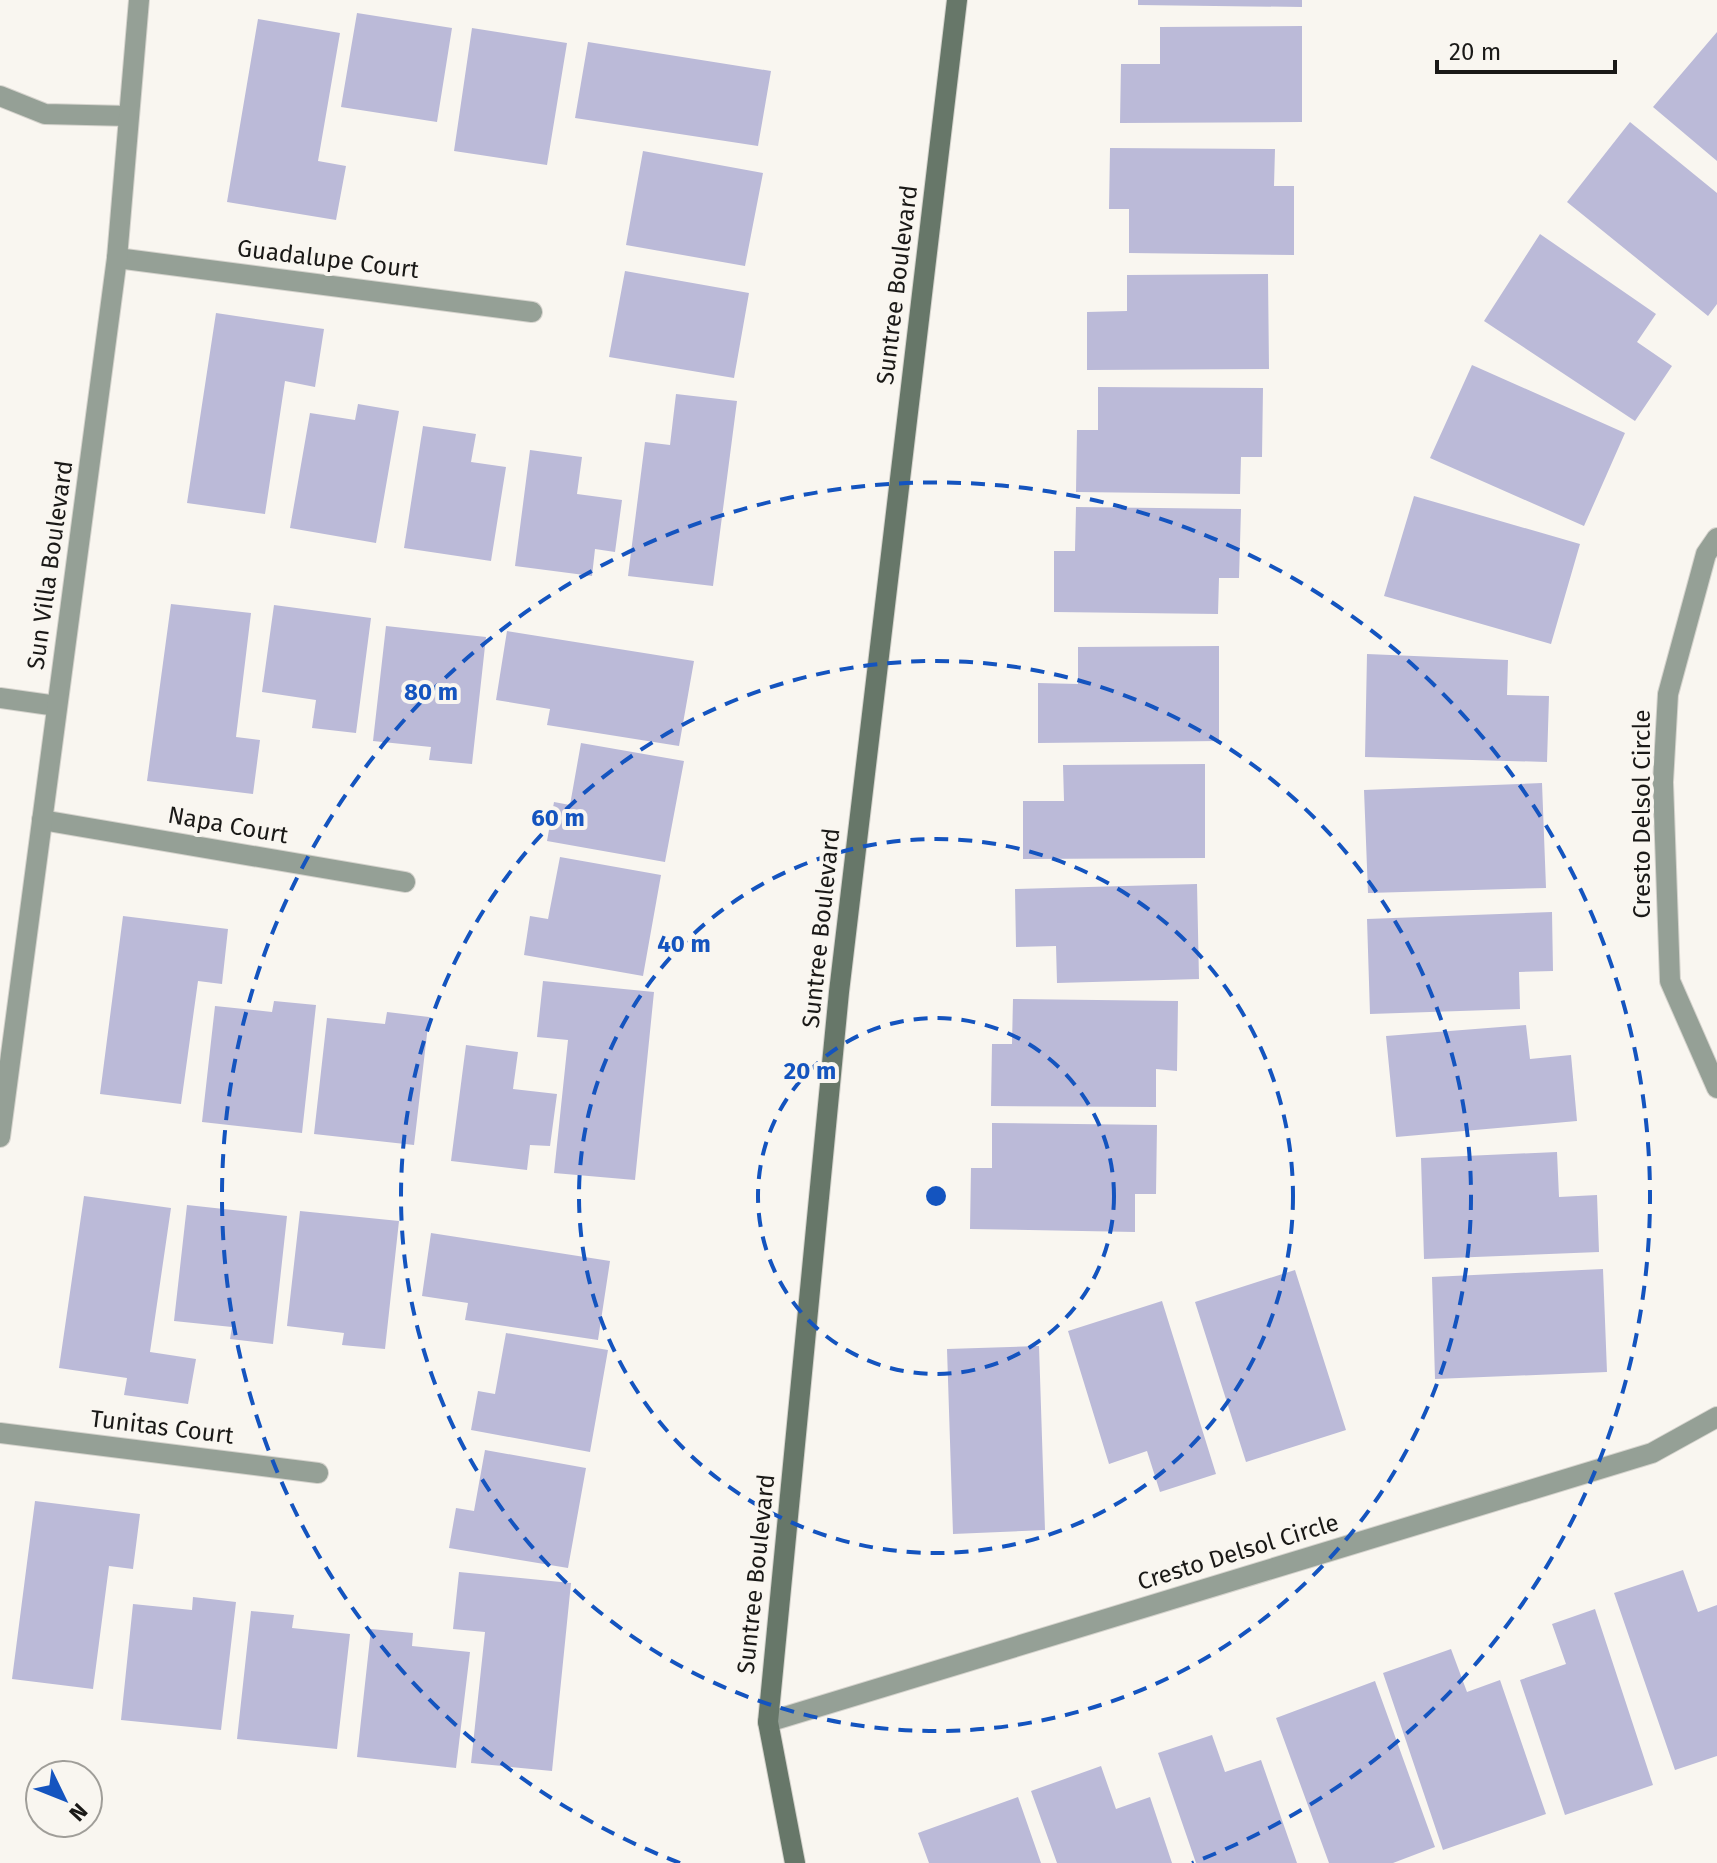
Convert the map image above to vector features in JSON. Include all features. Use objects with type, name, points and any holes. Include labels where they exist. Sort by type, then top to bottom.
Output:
[{"type":"street","name":"Sun Villa Boulevard","points":[[0,1137],[117,258],[139,0]]},
{"type":"street","name":"Suntree Boulevard","points":[[795,1863],[768,1722],[839,992],[957,0]]},
{"type":"street","points":[[0,96],[45,114],[128,116]]},
{"type":"street","name":"Guadalupe Court","points":[[117,258],[532,312]]},
{"type":"street","name":"Cresto Delsol Circle","points":[[1717,538],[1706,554],[1668,694],[1663,782],[1670,981],[1717,1088]]},
{"type":"street","points":[[0,698],[57,706]]},
{"type":"street","name":"Napa Court","points":[[42,820],[405,882]]},
{"type":"street","name":"Cresto Delsol Circle","points":[[768,1722],[1652,1453],[1717,1417]]},
{"type":"street","name":"Tunitas Court","points":[[0,1433],[318,1473]]},
{"type":"building","points":[[1138,0],[1302,0],[1302,7],[1138,5]]},
{"type":"building","points":[[357,13],[452,28],[437,122],[341,107]]},
{"type":"building","points":[[258,19],[340,33],[318,161],[346,166],[336,220],[227,202]]},
{"type":"building","points":[[1302,26],[1302,122],[1120,123],[1121,64],[1160,64],[1160,27]]},
{"type":"building","points":[[472,28],[567,43],[547,165],[454,151]]},
{"type":"building","points":[[1717,32],[1717,161],[1653,107]]},
{"type":"building","points":[[588,42],[771,71],[758,146],[575,118]]},
{"type":"building","points":[[1630,122],[1717,193],[1717,304],[1708,316],[1567,202]]},
{"type":"building","points":[[1110,148],[1275,149],[1274,186],[1294,186],[1294,255],[1129,253],[1129,209],[1109,209]]},
{"type":"building","points":[[643,151],[763,173],[745,266],[626,245]]},
{"type":"building","points":[[1540,234],[1656,314],[1637,342],[1672,366],[1635,421],[1484,321]]},
{"type":"building","points":[[625,271],[749,293],[734,378],[609,357]]},
{"type":"building","points":[[1268,274],[1269,369],[1087,370],[1087,312],[1127,311],[1127,275]]},
{"type":"building","points":[[216,313],[324,329],[315,387],[285,381],[265,514],[187,503]]},
{"type":"building","points":[[1472,365],[1625,433],[1584,526],[1430,458]]},
{"type":"building","points":[[1098,387],[1263,388],[1262,457],[1241,457],[1240,494],[1076,492],[1077,430],[1098,430]]},
{"type":"building","points":[[676,394],[737,401],[713,586],[628,576],[645,442],[670,445]]},
{"type":"building","points":[[358,404],[399,411],[376,543],[290,528],[310,413],[355,420]]},
{"type":"building","points":[[423,426],[476,434],[471,462],[506,467],[491,561],[404,548]]},
{"type":"building","points":[[530,450],[582,457],[577,494],[622,500],[615,552],[595,549],[592,576],[515,566]]},
{"type":"building","points":[[1414,496],[1580,544],[1551,644],[1384,596]]},
{"type":"building","points":[[1076,507],[1241,509],[1239,578],[1219,578],[1218,614],[1054,612],[1054,551],[1075,551]]},
{"type":"building","points":[[171,604],[251,613],[236,737],[260,740],[253,794],[147,781]]},
{"type":"building","points":[[274,605],[371,618],[356,733],[312,728],[316,700],[262,692]]},
{"type":"building","points":[[386,626],[486,637],[472,764],[429,760],[431,747],[373,741]]},
{"type":"building","points":[[507,631],[694,661],[679,746],[547,725],[550,709],[496,700]]},
{"type":"building","points":[[1219,646],[1219,741],[1038,743],[1038,683],[1078,684],[1078,647]]},
{"type":"building","points":[[1367,654],[1508,660],[1507,695],[1549,696],[1547,762],[1365,757]]},
{"type":"building","points":[[581,743],[684,761],[665,862],[547,841],[554,802],[570,805]]},
{"type":"building","points":[[1205,764],[1205,858],[1023,859],[1023,801],[1064,801],[1063,765]]},
{"type":"building","points":[[1542,783],[1546,888],[1368,893],[1364,790]]},
{"type":"building","points":[[560,857],[661,875],[643,976],[524,955],[530,916],[548,919]]},
{"type":"building","points":[[1197,884],[1199,979],[1057,983],[1056,946],[1016,947],[1015,889]]},
{"type":"building","points":[[1552,912],[1553,971],[1519,972],[1520,1009],[1370,1014],[1367,919]]},
{"type":"building","points":[[123,916],[228,929],[222,984],[198,981],[181,1104],[100,1094]]},
{"type":"building","points":[[543,981],[654,992],[635,1180],[554,1173],[568,1040],[537,1037]]},
{"type":"building","points":[[1013,999],[1178,1001],[1177,1071],[1156,1069],[1156,1107],[991,1106],[992,1044],[1012,1044]]},
{"type":"building","points":[[274,1001],[316,1005],[302,1133],[202,1122],[215,1006],[272,1012]]},
{"type":"building","points":[[387,1012],[429,1017],[414,1145],[314,1134],[327,1018],[385,1024]]},
{"type":"building","points":[[1526,1025],[1530,1059],[1571,1055],[1577,1121],[1396,1137],[1386,1036]]},
{"type":"building","points":[[466,1045],[518,1052],[513,1089],[557,1094],[550,1146],[530,1145],[527,1170],[451,1161]]},
{"type":"building","points":[[992,1123],[1157,1125],[1156,1194],[1135,1194],[1135,1232],[970,1229],[971,1168],[992,1168]]},
{"type":"building","points":[[1557,1152],[1559,1197],[1597,1195],[1599,1252],[1424,1259],[1421,1158]]},
{"type":"building","points":[[84,1196],[171,1208],[150,1352],[196,1359],[188,1404],[124,1395],[127,1378],[59,1368]]},
{"type":"building","points":[[187,1205],[287,1216],[273,1344],[230,1339],[232,1327],[174,1321]]},
{"type":"building","points":[[300,1211],[399,1221],[385,1349],[342,1345],[344,1333],[287,1326]]},
{"type":"building","points":[[431,1233],[610,1261],[598,1340],[465,1320],[468,1303],[422,1296]]},
{"type":"building","points":[[1603,1269],[1607,1372],[1435,1379],[1432,1277]]},
{"type":"building","points":[[1295,1270],[1346,1430],[1246,1462],[1195,1302]]},
{"type":"building","points":[[1162,1301],[1216,1474],[1160,1492],[1147,1451],[1109,1464],[1068,1331]]},
{"type":"building","points":[[506,1333],[608,1350],[590,1452],[471,1430],[478,1391],[495,1394]]},
{"type":"building","points":[[1039,1346],[1045,1530],[953,1534],[947,1349]]},
{"type":"building","points":[[485,1450],[586,1468],[568,1568],[449,1548],[456,1508],[474,1511]]},
{"type":"building","points":[[35,1501],[140,1514],[133,1569],[109,1566],[93,1689],[12,1679]]},
{"type":"building","points":[[1683,1570],[1698,1612],[1717,1605],[1717,1756],[1675,1770],[1614,1593]]},
{"type":"building","points":[[459,1572],[571,1583],[552,1771],[471,1763],[485,1632],[453,1629]]},
{"type":"building","points":[[193,1597],[236,1602],[221,1730],[121,1720],[133,1604],[192,1610]]},
{"type":"building","points":[[1595,1609],[1653,1785],[1565,1815],[1520,1680],[1566,1664],[1552,1624]]},
{"type":"building","points":[[251,1611],[294,1615],[292,1628],[350,1634],[337,1749],[237,1739]]},
{"type":"building","points":[[371,1629],[413,1633],[412,1646],[470,1652],[456,1768],[357,1757]]},
{"type":"building","points":[[1451,1649],[1467,1692],[1500,1680],[1546,1814],[1443,1850],[1383,1673]]},
{"type":"building","points":[[1375,1681],[1435,1847],[1393,1863],[1329,1863],[1276,1718]]},
{"type":"building","points":[[1212,1735],[1225,1772],[1261,1760],[1297,1863],[1196,1863],[1158,1753]]},
{"type":"building","points":[[1101,1766],[1116,1809],[1150,1797],[1172,1863],[1057,1863],[1031,1791]]},
{"type":"building","points":[[1018,1797],[1041,1863],[929,1863],[918,1833]]}]
